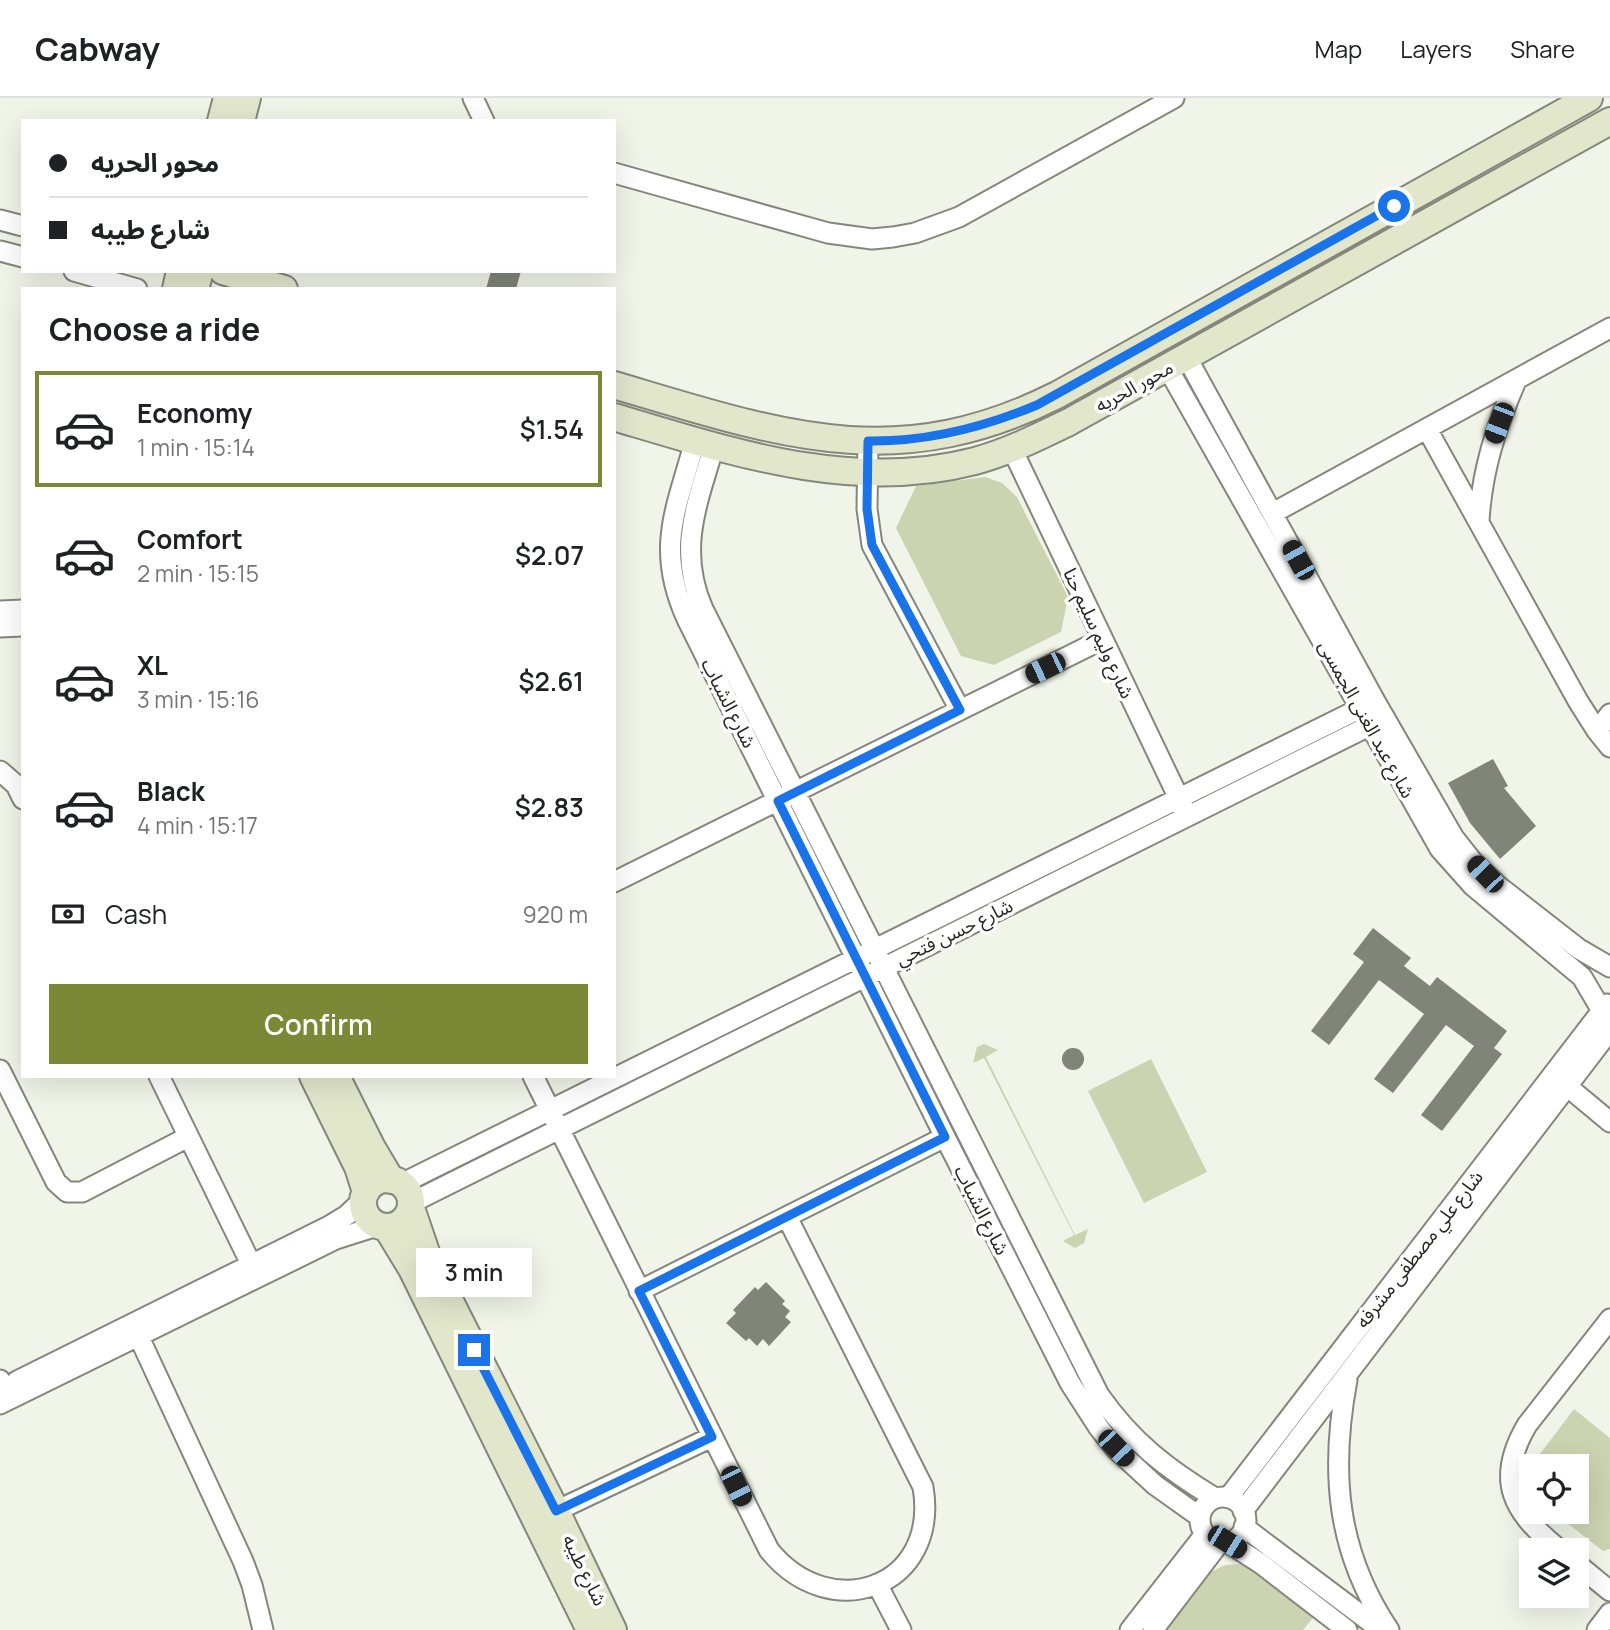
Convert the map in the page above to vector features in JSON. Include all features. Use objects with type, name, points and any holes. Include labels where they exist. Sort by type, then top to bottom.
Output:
[{"type":"main road","points":[[222,119],[227,98]]},
{"type":"main road","points":[[242,119],[247,98]]},
{"type":"main road","name":"محور الحريه","points":[[616,386],[766,429],[814,437],[868,441],[906,440],[951,434],[995,422],[1037,405],[1589,98]]},
{"type":"main road","name":"محور الحريه","points":[[616,418],[785,464],[867,472],[938,469],[975,461],[1012,449],[1069,422],[1610,121]]},
{"type":"main road","points":[[230,273],[277,287]]},
{"type":"main road","points":[[314,1078],[358,1167],[366,1215],[382,1227],[400,1224],[404,1194],[376,1182],[364,1196]]},
{"type":"main road","name":"شارع طيبه","points":[[337,1078],[372,1147],[404,1194],[428,1258],[613,1630]]},
{"type":"main road","name":"شارع طيبه","points":[[382,1227],[418,1281],[590,1630]]},
{"type":"street","points":[[473,98],[483,119]]},
{"type":"street","points":[[616,174],[828,233],[850,237],[894,237],[915,233],[959,217],[1174,98]]},
{"type":"street","points":[[0,220],[21,225]]},
{"type":"street","points":[[0,251],[21,256]]},
{"type":"street","points":[[82,273],[130,287]]},
{"type":"street","points":[[1273,513],[1610,328]]},
{"type":"street","name":"شارع عبد الغنى الجمسى","points":[[1177,362],[1273,513],[1450,862],[1473,886],[1583,977],[1606,1005],[1609,1032]]},
{"type":"street","name":"شارع عبد الغنى الجمسى","points":[[1177,362],[1373,713],[1454,838],[1473,862],[1497,885],[1578,949],[1610,967]]},
{"type":"street","points":[[1479,522],[1486,465],[1494,436],[1516,381]]},
{"type":"street","points":[[1427,429],[1597,731],[1610,747]]},
{"type":"street","points":[[868,441],[867,509],[872,545],[960,710]]},
{"type":"street","name":"شارع الشباب","points":[[705,443],[690,535],[689,558],[692,580],[703,609],[796,791],[945,1137],[1084,1406],[1135,1468],[1213,1534],[1260,1563],[1347,1630]]},
{"type":"street","name":"شارع الشباب","points":[[705,443],[670,533],[673,585],[687,619],[778,801],[869,963],[1098,1395],[1131,1436],[1150,1454],[1170,1470],[1221,1498]]},
{"type":"street","name":"شارع وليم سليم حنا","points":[[1012,449],[1183,807]]},
{"type":"street","points":[[0,611],[21,610]]},
{"type":"street","points":[[0,627],[21,626]]},
{"type":"street","points":[[616,877],[778,801],[1101,640]]},
{"type":"street","name":"شارع حسن فتحي","points":[[404,1194],[550,1110],[869,963],[1373,713]]},
{"type":"street","points":[[1597,731],[1610,714]]},
{"type":"street","points":[[0,771],[16,785],[21,795]]},
{"type":"street","name":"شارع حسن فتحي","points":[[404,1194],[559,1130],[869,963]]},
{"type":"street","name":"شارع علي مصطفى مشرفه","points":[[1221,1498],[1606,1005]]},
{"type":"street","name":"شارع علي مصطفى مشرفه","points":[[1244,1519],[1348,1375],[1609,1032]]},
{"type":"street","points":[[0,1070],[56,1182],[67,1192],[82,1192],[188,1137]]},
{"type":"street","points":[[160,1078],[251,1264]]},
{"type":"street","points":[[534,1078],[759,1532],[782,1566],[798,1578],[817,1587],[857,1590],[894,1575],[908,1561],[925,1526],[923,1488],[787,1217]]},
{"type":"street","points":[[1568,1087],[1610,1122]]},
{"type":"street","points":[[639,1291],[945,1137]]},
{"type":"street","points":[[1,1390],[338,1221],[364,1196]]},
{"type":"street","points":[[1,1390],[139,1337],[336,1239],[382,1227]]},
{"type":"street","points":[[1546,1538],[1529,1524],[1517,1506],[1511,1485],[1511,1464],[1516,1443],[1527,1425],[1610,1319]]},
{"type":"street","points":[[139,1337],[243,1561],[263,1630]]},
{"type":"street","points":[[1348,1375],[1338,1459],[1341,1514],[1357,1569],[1389,1630]]},
{"type":"street","points":[[556,1511],[712,1437]]},
{"type":"street","points":[[1153,1630],[1213,1534],[1205,1505],[1221,1498],[1237,1502],[1244,1519],[1381,1630]]},
{"type":"street","points":[[1213,1534],[1238,1537],[1244,1519]]},
{"type":"street","points":[[1130,1630],[1213,1534]]},
{"type":"street","points":[[1589,1574],[1610,1591]]},
{"type":"street","points":[[877,1584],[901,1630]]},
{"type":"street","points":[[1597,1630],[1610,1613]]},
{"type":"green space","points":[[985,477],[1002,483],[1017,497],[1068,597],[1061,632],[994,665],[961,656],[896,528],[916,486]]},
{"type":"green space","points":[[984,1044],[998,1050],[986,1057],[1075,1235],[1088,1229],[1084,1243],[1075,1248],[1063,1241],[1074,1235],[984,1058],[973,1063],[977,1047]]},
{"type":"green space","points":[[1151,1059],[1207,1172],[1144,1203],[1088,1091]]},
{"type":"green space","points":[[1574,1409],[1610,1438],[1610,1549],[1603,1551],[1568,1524],[1589,1524],[1589,1454],[1540,1454]]},
{"type":"green space","points":[[1240,1564],[1254,1568],[1315,1615],[1303,1630],[1162,1630],[1211,1572],[1225,1565]]},
{"type":"building","points":[[490,273],[520,273],[517,287],[487,287]]},
{"type":"building","points":[[1493,759],[1508,786],[1504,788],[1536,826],[1500,859],[1470,823],[1448,783]]},
{"type":"building","points":[[1373,928],[1411,958],[1404,966],[1430,986],[1437,977],[1507,1031],[1494,1048],[1502,1054],[1442,1131],[1421,1115],[1474,1046],[1446,1025],[1393,1093],[1374,1079],[1424,1014],[1379,980],[1329,1045],[1311,1031],[1364,962],[1353,954]]},
{"type":"building","points":[[1073,1048],[1081,1051],[1084,1059],[1081,1067],[1073,1070],[1065,1067],[1062,1059],[1065,1051]]},
{"type":"building","points":[[766,1282],[785,1301],[782,1304],[790,1311],[785,1317],[791,1322],[769,1346],[763,1339],[757,1346],[749,1338],[746,1341],[726,1323],[736,1313],[733,1310],[755,1287],[758,1290]]},
{"type":"route","points":[[474,1350],[556,1511],[712,1437],[639,1291],[945,1137],[778,801],[960,710],[872,545],[866,491],[868,441],[906,440],[951,434],[995,422],[1037,405],[1394,206]]}]
